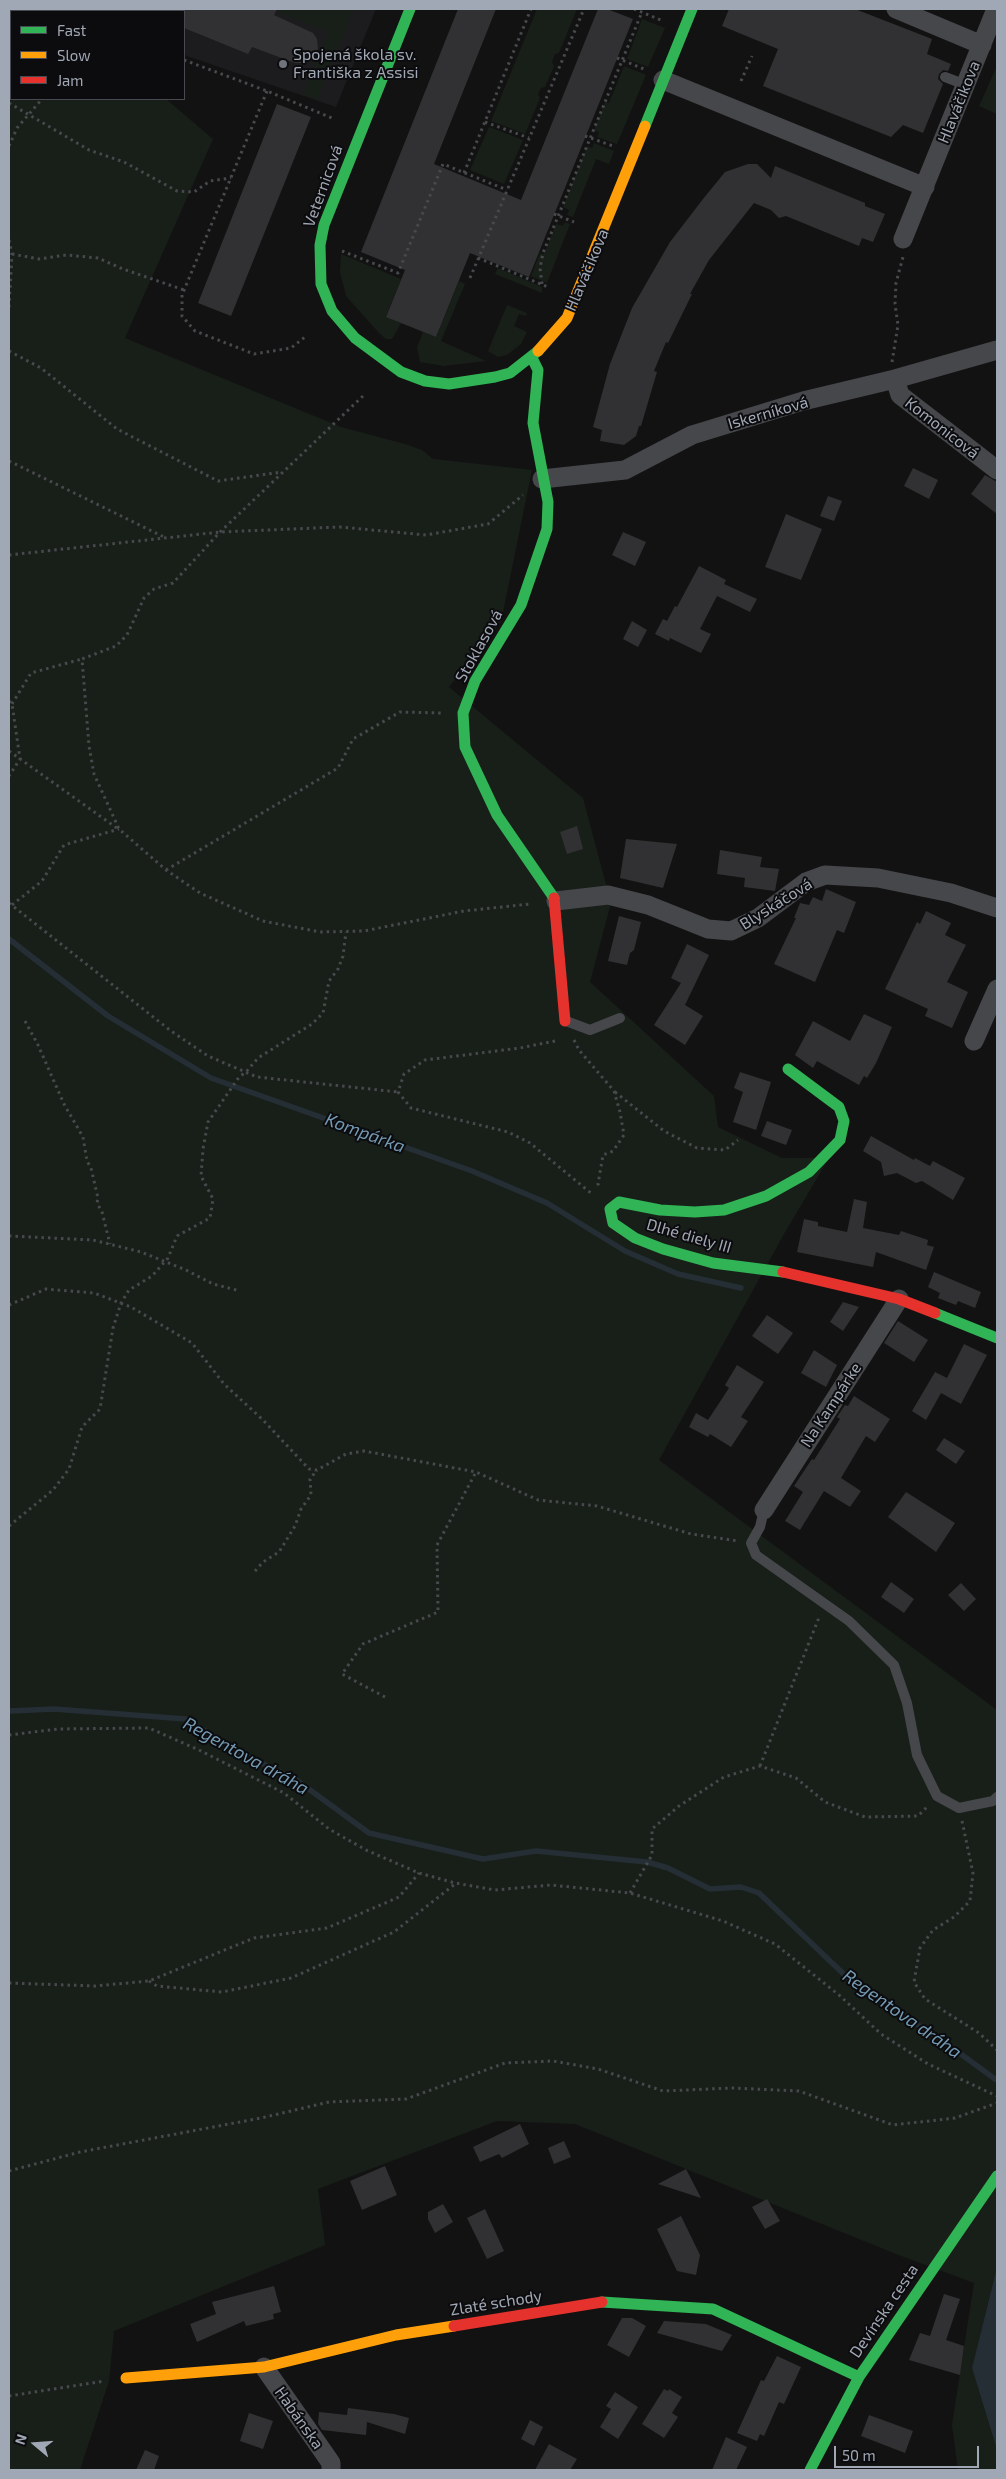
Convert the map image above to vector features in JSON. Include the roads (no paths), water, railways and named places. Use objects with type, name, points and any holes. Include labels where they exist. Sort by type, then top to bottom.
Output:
[{"type":"street","name":"Veternicová","points":[[410,9],[324,225],[320,245],[319,270],[321,284],[332,311],[355,338],[401,372],[438,383]]},
{"type":"street","name":"Hlaváčikova","points":[[438,383],[460,383],[495,378],[510,372],[532,358],[558,330],[572,310],[692,9]]},
{"type":"street","name":"Hlaváčikova","points":[[896,9],[982,45]]},
{"type":"street","name":"Hlaváčikova","points":[[904,239],[996,9]]},
{"type":"street","points":[[663,80],[924,187]]},
{"type":"street","name":"Iskerníková","points":[[542,479],[625,470],[692,435],[803,402],[895,379],[997,350]]},
{"type":"street","name":"Stoklasová","points":[[532,358],[538,370],[533,423],[542,479],[548,502],[547,529],[521,605],[475,681],[463,713],[465,747],[497,815],[556,901]]},
{"type":"street","name":"Komonicová","points":[[895,379],[900,395],[997,470]]},
{"type":"street","name":"Blyskáčová","points":[[556,901],[608,896],[648,905],[708,930],[731,932],[758,918],[806,882],[824,875],[878,878],[950,893],[997,908]]},
{"type":"street","points":[[556,901],[558,961],[565,1021]]},
{"type":"street","points":[[974,1040],[997,989]]},
{"type":"street","name":"Dlhé diely III","points":[[788,1069],[839,1106],[844,1121],[840,1140],[809,1172],[766,1196],[724,1210],[695,1212],[619,1202],[610,1208],[610,1216],[613,1223],[635,1238],[663,1249],[713,1263],[790,1273],[898,1299],[997,1338]]},
{"type":"street","name":"Na Kampárke","points":[[764,1510],[898,1299]]},
{"type":"street","name":"Devínska cesta","points":[[810,2470],[859,2377],[997,2176]]},
{"type":"street","name":"Zlaté schody","points":[[126,2378],[264,2367],[396,2335],[609,2301],[713,2309],[859,2377]]},
{"type":"street","name":"Habánska","points":[[264,2367],[331,2463],[331,2470]]},
{"type":"lane","points":[[945,77],[966,85]]},
{"type":"lane","points":[[565,1021],[590,1030],[620,1018]]},
{"type":"lane","points":[[764,1510],[760,1527],[751,1544],[756,1555],[849,1621],[894,1665],[907,1703],[917,1755],[937,1796],[959,1808],[993,1800],[997,1797]]},
{"type":"waterway","name":"Kompárka","points":[[9,939],[108,1016],[211,1078],[472,1171],[547,1203],[625,1251],[678,1274],[741,1288]]},
{"type":"waterway","name":"Regentova dráha","points":[[9,1711],[54,1709],[186,1719],[244,1755],[295,1779],[369,1833],[483,1859],[536,1851],[647,1862],[668,1868],[710,1889],[741,1887],[759,1893],[853,1983],[943,2041],[995,2079]]},
{"type":"place","name":"Spojená škola sv. Františka z Assisi","points":[[283,64]]}]
